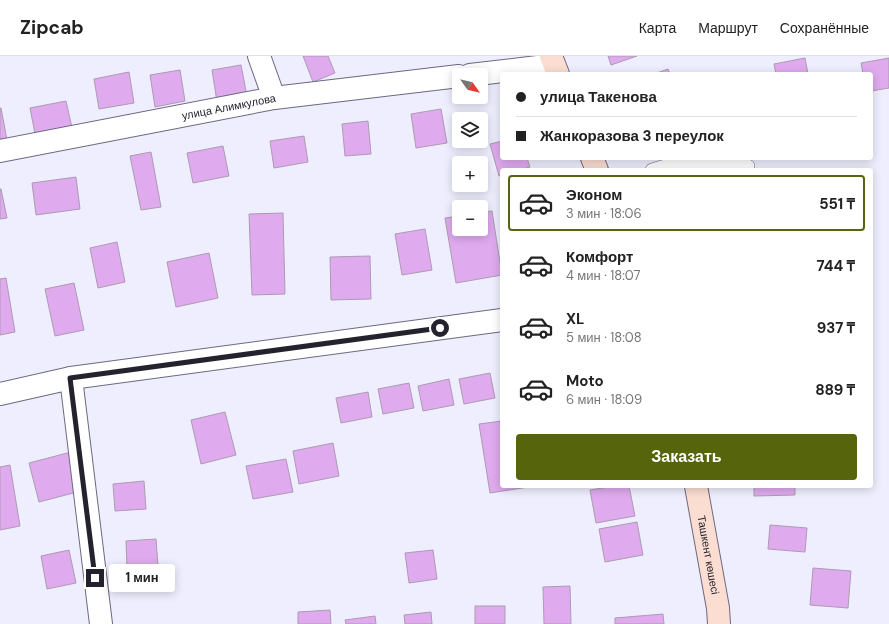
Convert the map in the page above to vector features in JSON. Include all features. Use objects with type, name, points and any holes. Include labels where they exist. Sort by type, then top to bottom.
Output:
[{"type":"main road","name":"Ташкент көшесі","points":[[696,488],[718,608],[719,624]]},
{"type":"street","points":[[259,56],[274,98]]},
{"type":"street","points":[[488,73],[554,65]]},
{"type":"street","name":"улица Алимкулова","points":[[0,151],[274,98],[452,77]]},
{"type":"street","points":[[0,394],[70,378],[500,320]]},
{"type":"street","points":[[70,378],[101,624]]},
{"type":"lane","points":[[659,168],[672,164],[748,166]]},
{"type":"building","points":[[303,56],[328,56],[335,73],[313,82]]},
{"type":"building","points":[[608,56],[637,56],[611,65]]},
{"type":"building","points":[[805,58],[808,72],[776,72],[774,64]]},
{"type":"building","points":[[889,58],[889,88],[873,91],[873,72],[863,72],[861,63]]},
{"type":"building","points":[[241,65],[247,96],[217,102],[212,70]]},
{"type":"building","points":[[668,69],[669,72],[660,72]]},
{"type":"building","points":[[180,70],[185,101],[155,107],[150,75]]},
{"type":"building","points":[[129,72],[134,103],[99,109],[94,79]]},
{"type":"building","points":[[66,101],[73,132],[36,139],[30,108]]},
{"type":"building","points":[[0,108],[7,140],[0,141]]},
{"type":"building","points":[[441,109],[447,143],[416,148],[411,114]]},
{"type":"building","points":[[368,121],[371,154],[345,156],[342,124]]},
{"type":"building","points":[[304,136],[308,162],[274,168],[270,141]]},
{"type":"building","points":[[500,142],[500,160],[528,160],[530,167],[500,168],[499,176],[490,144]]},
{"type":"building","points":[[223,146],[229,176],[193,183],[187,153]]},
{"type":"building","points":[[151,152],[161,207],[141,210],[130,156]]},
{"type":"building","points":[[76,177],[80,209],[36,215],[32,183]]},
{"type":"building","points":[[0,189],[7,218],[0,219]]},
{"type":"building","points":[[488,211],[492,211],[500,262],[500,275],[456,283],[445,218],[452,217],[452,236],[488,236]]},
{"type":"building","points":[[283,213],[285,294],[252,295],[249,214]]},
{"type":"building","points":[[425,229],[432,270],[402,275],[395,234]]},
{"type":"building","points":[[117,242],[125,282],[98,288],[90,248]]},
{"type":"building","points":[[209,253],[218,298],[176,307],[167,262]]},
{"type":"building","points":[[370,256],[371,299],[331,300],[330,257]]},
{"type":"building","points":[[6,278],[15,332],[0,335],[0,279]]},
{"type":"building","points":[[74,283],[84,330],[55,336],[45,289]]},
{"type":"building","points":[[490,373],[495,398],[464,404],[459,379]]},
{"type":"building","points":[[449,379],[454,405],[423,411],[418,386]]},
{"type":"building","points":[[409,383],[414,408],[383,414],[378,389]]},
{"type":"building","points":[[368,392],[372,417],[341,423],[336,398]]},
{"type":"building","points":[[225,412],[236,455],[201,464],[191,420]]},
{"type":"building","points":[[500,421],[500,488],[522,488],[490,493],[479,424]]},
{"type":"building","points":[[333,443],[339,476],[299,484],[293,451]]},
{"type":"building","points":[[71,452],[81,491],[39,502],[29,463]]},
{"type":"building","points":[[286,459],[293,492],[253,499],[246,466]]},
{"type":"building","points":[[10,465],[20,526],[0,530],[0,467]]},
{"type":"building","points":[[144,481],[146,509],[115,511],[113,484]]},
{"type":"building","points":[[602,488],[629,488],[635,516],[596,523],[590,490]]},
{"type":"building","points":[[754,488],[795,488],[795,495],[754,496]]},
{"type":"building","points":[[637,522],[643,555],[605,562],[599,529]]},
{"type":"building","points":[[770,525],[807,528],[805,552],[768,549]]},
{"type":"building","points":[[156,539],[158,566],[127,568],[126,541]]},
{"type":"building","points":[[69,550],[76,583],[47,589],[41,556]]},
{"type":"building","points":[[433,550],[437,579],[409,583],[405,553]]},
{"type":"building","points":[[813,568],[851,571],[848,608],[810,605]]},
{"type":"building","points":[[570,586],[571,624],[544,624],[543,587]]},
{"type":"building","points":[[475,606],[505,606],[505,624],[475,624]]},
{"type":"building","points":[[330,610],[331,624],[298,624],[298,612]]},
{"type":"building","points":[[431,612],[432,624],[405,624],[404,615]]},
{"type":"building","points":[[663,614],[664,624],[615,624],[615,618]]},
{"type":"building","points":[[375,616],[376,624],[346,624],[345,620]]},
{"type":"route","points":[[95,578],[70,378],[440,328]]}]
